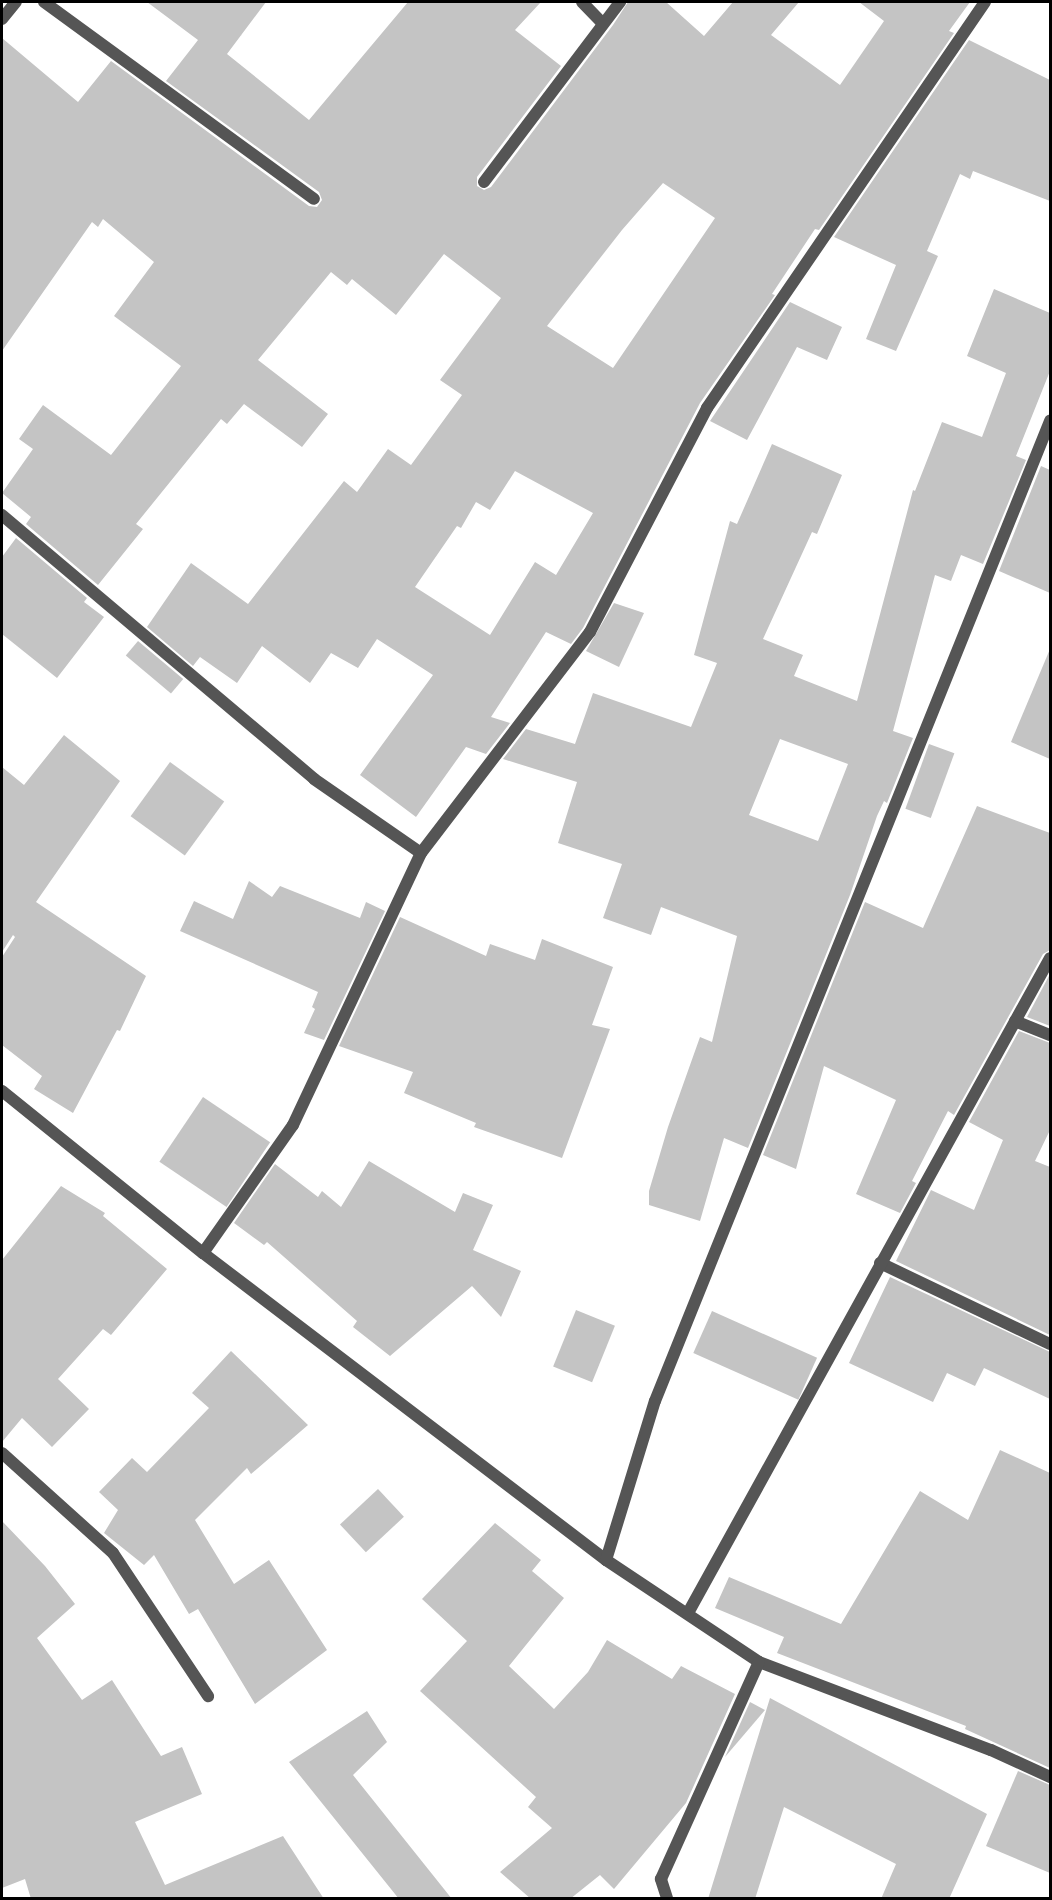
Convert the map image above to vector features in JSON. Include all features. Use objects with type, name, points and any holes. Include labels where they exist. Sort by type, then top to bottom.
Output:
[{"type":"street","points":[[2,19],[16,2]]},
{"type":"street","points":[[44,2],[314,199]]},
{"type":"street","points":[[582,2],[602,23]]},
{"type":"street","points":[[484,182],[620,2]]},
{"type":"street","points":[[203,1253],[293,1125],[421,853],[590,632],[707,408],[985,2]]},
{"type":"street","points":[[606,1560],[655,1401],[1050,421]]},
{"type":"street","points":[[2,514],[314,779],[421,853]]},
{"type":"street","points":[[688,1613],[879,1263],[1050,958]]},
{"type":"street","points":[[1016,1021],[1050,1035]]},
{"type":"street","points":[[2,1090],[203,1253],[606,1560],[759,1662],[991,1750],[1050,1777]]},
{"type":"street","points":[[879,1263],[1050,1344]]},
{"type":"street","points":[[2,1453],[113,1553],[208,1696]]},
{"type":"street","points":[[667,1899],[661,1879],[759,1662]]},
{"type":"building","points":[[147,2],[266,2],[227,54],[309,120],[408,2],[541,2],[515,30],[561,66],[477,177],[477,186],[484,190],[491,187],[628,2],[666,2],[704,36],[733,2],[799,2],[771,35],[840,85],[884,21],[859,2],[970,2],[949,31],[954,33],[819,230],[815,229],[772,294],[775,295],[700,403],[583,628],[571,644],[546,632],[491,717],[510,723],[486,754],[466,747],[416,817],[360,775],[433,675],[377,639],[358,668],[331,653],[310,683],[262,646],[237,683],[200,657],[193,666],[147,627],[191,563],[248,604],[344,481],[357,492],[388,449],[411,465],[462,395],[440,380],[501,298],[444,254],[396,315],[352,279],[347,285],[331,272],[258,360],[328,414],[302,447],[244,404],[227,424],[221,419],[136,524],[143,529],[98,585],[26,524],[31,517],[2,493],[33,449],[19,439],[43,405],[111,455],[181,366],[114,316],[154,262],[103,219],[98,227],[92,222],[2,351],[2,38],[78,102],[111,61],[309,206],[317,207],[322,200],[319,192],[166,81],[198,40]],"holes":[[[663,183],[715,218],[613,368],[547,326],[622,230]],[[515,471],[593,513],[556,575],[535,562],[490,635],[415,587],[457,526],[461,528],[476,502],[490,510]]]},
{"type":"building","points":[[969,40],[1050,80],[1050,201],[973,171],[970,179],[960,174],[927,251],[938,256],[896,351],[866,339],[896,265],[834,237]]},
{"type":"building","points":[[994,289],[1050,313],[1050,371],[1016,456],[1026,460],[983,564],[961,555],[951,581],[935,575],[893,731],[913,738],[887,803],[884,801],[877,816],[850,895],[748,1148],[724,1138],[700,1221],[649,1205],[649,1191],[668,1127],[700,1037],[712,1042],[737,936],[661,907],[651,935],[603,918],[622,864],[558,843],[577,782],[503,759],[526,729],[575,744],[593,693],[691,727],[717,663],[694,655],[730,521],[737,524],[772,444],[842,475],[817,534],[812,532],[763,639],[803,655],[794,676],[857,701],[913,490],[915,491],[942,422],[982,437],[1006,373],[967,356]],"holes":[[[780,739],[848,764],[818,841],[749,815]]]},
{"type":"building","points":[[790,302],[842,327],[827,360],[797,347],[747,440],[710,421]]},
{"type":"building","points":[[1041,466],[1050,470],[1050,593],[999,571]]},
{"type":"building","points":[[16,538],[87,598],[84,602],[104,617],[57,678],[2,634],[2,557]]},
{"type":"building","points":[[614,603],[644,613],[619,667],[586,651]]},
{"type":"building","points":[[138,641],[183,679],[171,693],[126,656]]},
{"type":"building","points":[[1050,649],[1050,759],[1011,742]]},
{"type":"building","points":[[64,735],[120,781],[36,902],[146,976],[120,1031],[117,1030],[73,1113],[34,1089],[42,1076],[2,1045],[2,957],[15,937],[13,935],[2,952],[2,767],[24,785]]},
{"type":"building","points":[[929,744],[954,753],[931,818],[905,809]]},
{"type":"building","points":[[170,762],[224,801],[185,856],[131,816]]},
{"type":"building","points":[[977,806],[1050,833],[1050,950],[1043,954],[954,1115],[948,1111],[912,1181],[916,1183],[900,1213],[856,1194],[896,1100],[824,1066],[796,1169],[763,1155],[865,902],[923,928]]},
{"type":"building","points":[[249,881],[272,897],[280,886],[360,918],[366,902],[385,911],[324,1040],[304,1033],[315,1009],[312,1007],[318,992],[180,931],[194,901],[233,919]]},
{"type":"building","points":[[400,917],[486,956],[490,944],[535,960],[542,939],[613,967],[592,1025],[610,1029],[562,1158],[474,1127],[476,1123],[404,1093],[413,1072],[339,1046]]},
{"type":"building","points":[[1050,974],[1050,1026],[1027,1017]]},
{"type":"building","points":[[1019,1031],[1050,1043],[1050,1130],[1035,1161],[1050,1167],[1050,1335],[896,1261],[931,1190],[974,1210],[1003,1140],[969,1122]]},
{"type":"building","points":[[203,1097],[270,1142],[227,1207],[159,1162]]},
{"type":"building","points":[[369,1161],[455,1212],[463,1193],[493,1205],[473,1250],[521,1271],[501,1317],[472,1286],[390,1356],[353,1327],[357,1321],[267,1242],[264,1245],[234,1223],[275,1164],[318,1197],[322,1191],[341,1207]]},
{"type":"building","points":[[61,1186],[105,1213],[103,1216],[167,1269],[111,1335],[103,1329],[58,1379],[89,1409],[52,1447],[22,1418],[2,1442],[2,1260]]},
{"type":"building","points":[[890,1277],[1050,1352],[1050,1399],[984,1368],[975,1386],[947,1373],[933,1402],[849,1363]]},
{"type":"building","points":[[576,1310],[615,1326],[592,1382],[553,1367]]},
{"type":"building","points":[[712,1311],[817,1358],[798,1400],[693,1353]]},
{"type":"building","points":[[231,1351],[308,1425],[251,1474],[247,1468],[195,1520],[234,1584],[269,1560],[327,1650],[255,1704],[198,1609],[189,1614],[154,1555],[144,1565],[104,1533],[118,1510],[99,1492],[132,1458],[147,1472],[209,1408],[192,1393]]},
{"type":"building","points":[[1000,1450],[1050,1473],[1050,1768],[965,1729],[966,1726],[777,1653],[784,1637],[715,1608],[729,1577],[841,1624],[920,1491],[968,1520]]},
{"type":"building","points":[[378,1489],[404,1517],[366,1552],[340,1524]]},
{"type":"building","points":[[2,1521],[45,1566],[75,1604],[37,1638],[82,1700],[112,1680],[161,1756],[182,1747],[202,1794],[135,1822],[165,1885],[283,1836],[324,1899],[31,1899],[25,1879],[2,1888]]},
{"type":"building","points":[[495,1523],[541,1560],[532,1571],[564,1598],[509,1666],[554,1709],[588,1672],[607,1640],[672,1679],[681,1666],[735,1694],[686,1803],[614,1889],[600,1875],[570,1899],[531,1899],[500,1872],[552,1828],[528,1807],[536,1797],[420,1691],[467,1641],[422,1599]]},
{"type":"building","points":[[770,1698],[987,1814],[949,1899],[881,1899],[896,1864],[784,1807],[755,1899],[708,1899]]},
{"type":"building","points":[[750,1702],[765,1710],[725,1757]]},
{"type":"building","points":[[367,1711],[387,1742],[353,1775],[452,1899],[399,1899],[289,1762]]},
{"type":"building","points":[[1018,1771],[1050,1785],[1050,1873],[986,1846]]}]
